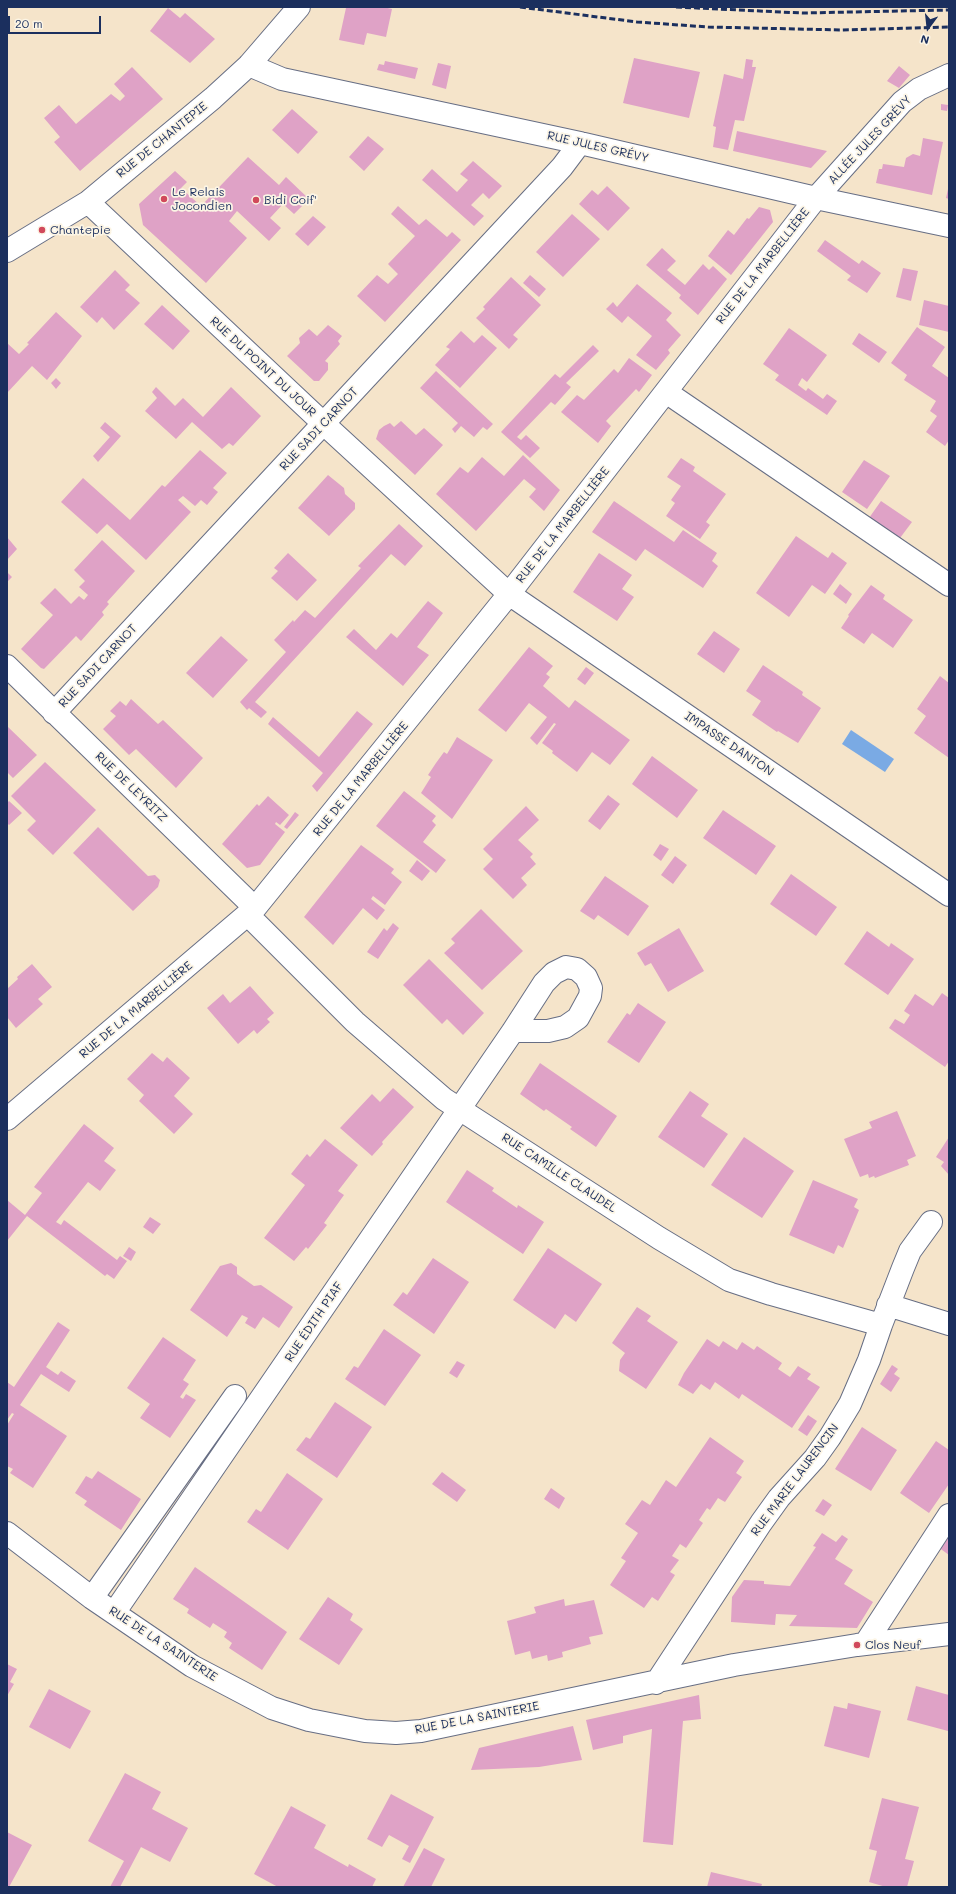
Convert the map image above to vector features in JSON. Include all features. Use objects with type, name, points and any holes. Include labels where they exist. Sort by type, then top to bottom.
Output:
[{"type":"street","name":"RUE DE CHANTEPIE","points":[[7,251],[88,202],[214,98],[249,65],[299,7]]},
{"type":"street","name":"RUE JULES GRÉVY","points":[[249,65],[282,79],[580,143],[816,198],[949,226]]},
{"type":"street","name":"ALLÉE JULES GRÉVY","points":[[816,198],[902,102],[919,89],[949,75]]},
{"type":"street","name":"RUE SADI CARNOT","points":[[54,713],[562,167],[580,143]]},
{"type":"street","name":"RUE DE LA MARBELLIÈRE","points":[[7,1119],[252,912],[509,594],[816,198]]},
{"type":"street","name":"RUE DU POINT DU JOUR","points":[[88,202],[324,424],[509,594]]},
{"type":"street","points":[[666,392],[949,585]]},
{"type":"street","name":"IMPASSE DANTON","points":[[509,594],[949,895]]},
{"type":"street","name":"RUE DE LEYRITZ","points":[[7,666],[252,912],[355,1022],[444,1099],[460,1108]]},
{"type":"street","name":"RUE ÉDITH PIAF","points":[[114,1613],[513,1031]]},
{"type":"street","name":"RUE CAMILLE CLAUDEL","points":[[460,1108],[659,1238],[729,1280],[771,1294],[884,1315]]},
{"type":"street","name":"RUE MARIE LAURENCIN","points":[[656,1682],[761,1523],[779,1498],[815,1458],[850,1404],[860,1383],[884,1315],[910,1251],[931,1222]]},
{"type":"street","points":[[884,1315],[949,1324]]},
{"type":"street","points":[[92,1598],[236,1396]]},
{"type":"street","points":[[865,1644],[949,1515]]},
{"type":"street","name":"RUE DE LA SAINTERIE","points":[[7,1533],[92,1598],[192,1666],[272,1708],[309,1720],[366,1731],[396,1733],[422,1731],[741,1664],[865,1644],[949,1634]]},
{"type":"water","points":[[851,730],[894,759],[885,772],[842,744]]},
{"type":"building","points":[[343,7],[383,7],[392,9],[386,37],[367,33],[364,45],[339,40],[346,8]]},
{"type":"building","points":[[168,8],[180,18],[185,13],[215,39],[190,63],[150,31]]},
{"type":"building","points":[[634,58],[700,72],[689,118],[623,103]]},
{"type":"building","points":[[746,59],[753,60],[752,67],[756,67],[744,121],[735,120],[728,150],[713,147],[716,127],[713,126],[724,74],[743,79]]},
{"type":"building","points":[[385,61],[418,68],[415,79],[377,70],[379,64],[384,65]]},
{"type":"building","points":[[438,63],[451,66],[446,89],[432,85]]},
{"type":"building","points":[[899,66],[910,75],[899,88],[887,81]]},
{"type":"building","points":[[132,67],[163,99],[80,171],[54,142],[60,137],[44,118],[59,105],[76,124],[111,94],[120,101],[125,96],[114,84]]},
{"type":"building","points":[[941,104],[948,105],[947,111],[941,110]]},
{"type":"building","points":[[292,109],[318,132],[298,154],[272,130]]},
{"type":"building","points":[[737,131],[827,151],[811,168],[733,151]]},
{"type":"building","points":[[368,136],[384,149],[364,171],[349,157]]},
{"type":"building","points":[[923,138],[943,142],[932,195],[876,183],[879,169],[882,169],[883,164],[904,167],[906,158],[913,154],[920,156]]},
{"type":"building","points":[[248,157],[279,185],[286,177],[309,199],[294,214],[283,204],[270,218],[281,228],[269,241],[237,211],[229,221],[247,238],[206,283],[143,225],[139,204],[175,171],[187,182],[181,188],[201,206]]},
{"type":"building","points":[[473,161],[502,186],[489,199],[483,193],[471,205],[484,216],[474,226],[422,180],[432,169],[457,192],[468,180],[460,174]]},
{"type":"building","points":[[607,186],[630,208],[608,231],[579,204],[592,190],[598,195]]},
{"type":"building","points":[[949,189],[949,199],[946,198]]},
{"type":"building","points":[[398,206],[419,225],[426,219],[447,237],[452,232],[461,240],[385,322],[357,296],[377,275],[388,284],[398,274],[388,264],[415,236],[391,214]]},
{"type":"building","points":[[759,207],[770,210],[773,222],[731,275],[708,256],[728,230],[734,235],[747,218],[749,219]]},
{"type":"building","points":[[572,214],[600,239],[563,277],[536,252]]},
{"type":"building","points":[[313,216],[326,227],[308,246],[295,234]]},
{"type":"building","points":[[825,240],[859,264],[862,260],[881,273],[867,293],[847,280],[851,276],[817,251]]},
{"type":"building","points":[[662,248],[676,261],[667,270],[685,285],[703,264],[709,270],[713,266],[727,279],[698,315],[679,298],[681,295],[646,265]]},
{"type":"building","points":[[903,268],[918,271],[911,301],[896,297]]},
{"type":"building","points":[[115,270],[130,285],[125,290],[140,303],[114,330],[102,317],[97,323],[80,307]]},
{"type":"building","points":[[530,275],[546,289],[539,297],[523,283]]},
{"type":"building","points":[[511,277],[541,305],[513,335],[518,339],[509,349],[476,318],[485,309],[483,307]]},
{"type":"building","points":[[637,284],[672,313],[666,320],[681,335],[668,350],[670,353],[656,370],[636,355],[652,336],[628,316],[622,323],[606,309],[613,302],[617,307]]},
{"type":"building","points":[[924,300],[949,306],[949,332],[919,325]]},
{"type":"building","points":[[162,305],[190,331],[173,350],[144,324]]},
{"type":"building","points":[[56,312],[82,336],[47,380],[32,366],[7,393],[7,343],[19,354],[29,344],[27,343]]},
{"type":"building","points":[[328,325],[342,336],[338,341],[340,344],[325,361],[328,363],[328,370],[319,381],[314,381],[287,356],[300,343],[299,338],[309,329],[317,336]]},
{"type":"building","points":[[917,327],[945,347],[932,366],[949,378],[949,440],[945,446],[926,432],[937,416],[930,411],[936,401],[904,380],[907,375],[891,363]]},
{"type":"building","points":[[789,328],[827,355],[807,382],[802,378],[798,385],[806,391],[808,388],[823,399],[827,394],[837,401],[827,415],[775,380],[779,375],[763,364]]},
{"type":"building","points":[[461,331],[474,343],[482,335],[497,348],[460,388],[435,365],[450,349],[446,347]]},
{"type":"building","points":[[859,333],[887,352],[879,363],[852,344]]},
{"type":"building","points":[[593,345],[599,351],[566,383],[571,387],[555,405],[551,402],[517,437],[521,440],[526,435],[540,448],[530,458],[501,432],[555,374],[560,378]]},
{"type":"building","points":[[629,358],[652,375],[639,392],[636,389],[606,421],[611,426],[598,443],[561,412],[577,395],[584,400],[614,369],[618,373]]},
{"type":"building","points":[[436,371],[493,424],[487,430],[483,427],[474,437],[461,426],[455,433],[452,429],[458,423],[420,388]]},
{"type":"building","points":[[56,378],[61,383],[56,389],[51,383]]},
{"type":"building","points":[[156,387],[175,406],[183,398],[203,417],[231,387],[261,416],[233,446],[229,443],[222,449],[192,422],[176,439],[145,411],[157,398],[152,392]]},
{"type":"building","points":[[401,421],[416,435],[424,428],[443,445],[415,475],[376,439],[379,430],[384,426],[390,423],[394,427]]},
{"type":"building","points":[[105,422],[121,436],[98,462],[93,456],[110,437],[100,428]]},
{"type":"building","points":[[200,450],[227,473],[213,488],[218,492],[207,505],[201,500],[195,506],[183,496],[178,500],[191,512],[146,560],[107,524],[97,534],[61,502],[83,478],[130,520],[162,485],[165,487]]},
{"type":"building","points":[[523,455],[560,490],[544,511],[529,497],[536,489],[524,479],[476,531],[436,494],[460,467],[468,473],[482,457],[504,476]]},
{"type":"building","points":[[681,458],[695,467],[693,471],[726,494],[706,522],[710,525],[700,539],[666,516],[675,503],[671,500],[681,486],[667,477]]},
{"type":"building","points":[[864,460],[890,476],[867,509],[842,492]]},
{"type":"building","points":[[328,475],[344,488],[345,494],[355,503],[355,509],[329,536],[298,508]]},
{"type":"building","points":[[614,501],[674,542],[683,530],[717,553],[712,561],[718,566],[703,588],[645,549],[636,561],[592,532]]},
{"type":"building","points":[[881,501],[912,522],[900,538],[869,518]]},
{"type":"building","points":[[399,524],[423,546],[405,566],[391,554],[255,702],[267,712],[261,718],[249,708],[247,710],[240,702],[286,652],[274,640],[305,610],[315,618],[361,568],[358,566]]},
{"type":"building","points":[[796,536],[828,558],[832,552],[847,563],[825,594],[812,585],[789,617],[756,593]]},
{"type":"building","points":[[7,537],[17,549],[7,560]]},
{"type":"building","points":[[102,540],[135,571],[107,602],[109,604],[102,612],[104,615],[81,641],[76,636],[44,669],[41,668],[21,649],[53,615],[40,603],[55,588],[71,604],[79,596],[84,600],[88,595],[79,587],[85,581],[74,570]]},
{"type":"building","points":[[288,553],[317,580],[297,601],[271,578],[278,571],[274,568]]},
{"type":"building","points":[[599,553],[632,575],[622,589],[634,597],[617,621],[573,592]]},
{"type":"building","points":[[7,572],[12,577],[7,582]]},
{"type":"building","points":[[840,584],[852,594],[846,604],[833,594]]},
{"type":"building","points":[[871,585],[885,595],[883,599],[913,620],[893,648],[872,633],[864,644],[841,628],[849,616],[848,615]]},
{"type":"building","points":[[428,601],[443,613],[417,647],[429,655],[403,686],[346,637],[354,629],[376,650],[391,633],[397,638]]},
{"type":"building","points":[[714,631],[740,649],[724,673],[697,654]]},
{"type":"building","points":[[221,636],[248,660],[213,698],[186,673]]},
{"type":"building","points":[[529,647],[553,666],[546,674],[550,677],[543,686],[569,708],[575,700],[630,740],[610,765],[592,752],[577,772],[552,753],[553,751],[542,743],[556,724],[554,723],[537,745],[530,738],[547,717],[529,703],[506,732],[478,710]]},
{"type":"building","points":[[763,665],[803,692],[802,695],[821,708],[798,743],[778,731],[777,732],[752,715],[761,701],[746,691]]},
{"type":"building","points":[[586,667],[594,673],[585,685],[577,679]]},
{"type":"building","points":[[940,676],[949,683],[949,758],[914,733],[926,716],[917,709]]},
{"type":"building","points":[[131,699],[158,724],[163,720],[203,758],[176,788],[136,749],[129,755],[103,729],[116,716],[110,711],[120,701],[126,706]]},
{"type":"building","points":[[357,711],[373,724],[317,792],[312,786],[323,773],[268,724],[273,717],[319,757]]},
{"type":"building","points":[[8,727],[37,755],[13,778],[7,772]]},
{"type":"building","points":[[457,737],[493,760],[452,819],[421,793],[431,777],[428,775],[444,752],[447,754]]},
{"type":"building","points":[[652,756],[698,790],[677,818],[632,784]]},
{"type":"building","points":[[45,762],[96,810],[53,855],[27,830],[36,821],[11,796]]},
{"type":"building","points":[[404,791],[436,816],[432,821],[436,825],[423,842],[446,860],[436,873],[376,826]]},
{"type":"building","points":[[608,795],[620,804],[600,830],[588,821]]},
{"type":"building","points":[[268,796],[289,815],[280,825],[276,822],[275,824],[285,832],[260,865],[247,868],[222,844],[257,804],[259,806]]},
{"type":"building","points":[[9,801],[22,813],[9,825],[7,823],[7,803]]},
{"type":"building","points":[[526,806],[539,820],[518,840],[533,854],[530,857],[536,864],[521,878],[527,885],[513,899],[483,869],[493,859],[483,849]]},
{"type":"building","points":[[723,810],[776,846],[756,875],[703,838]]},
{"type":"building","points":[[295,812],[299,815],[287,829],[284,827]]},
{"type":"building","points":[[98,827],[148,876],[155,875],[160,880],[158,887],[133,911],[73,853]]},
{"type":"building","points":[[660,844],[669,849],[661,861],[653,855]]},
{"type":"building","points":[[361,845],[394,869],[391,873],[402,882],[385,905],[373,896],[371,899],[385,910],[377,920],[363,908],[333,945],[304,917]]},
{"type":"building","points":[[675,856],[687,865],[673,884],[661,875]]},
{"type":"building","points":[[417,860],[430,871],[422,881],[409,871]]},
{"type":"building","points":[[791,874],[837,907],[816,936],[770,904]]},
{"type":"building","points":[[605,876],[649,906],[628,936],[598,915],[594,920],[580,911]]},
{"type":"building","points":[[481,909],[523,951],[482,990],[444,953],[455,943],[451,939]]},
{"type":"building","points":[[393,923],[399,928],[378,959],[367,952],[384,928],[387,931]]},
{"type":"building","points":[[679,928],[704,971],[668,992],[651,963],[645,966],[637,953]]},
{"type":"building","points":[[867,931],[889,947],[891,943],[914,959],[888,995],[844,964]]},
{"type":"building","points":[[429,959],[484,1013],[463,1035],[447,1019],[442,1024],[403,985]]},
{"type":"building","points":[[32,964],[52,987],[38,999],[43,1004],[16,1028],[7,1017],[7,989],[18,979],[17,977]]},
{"type":"building","points":[[250,986],[274,1013],[267,1019],[270,1022],[257,1034],[254,1030],[238,1044],[207,1008],[223,994],[230,1003]]},
{"type":"building","points":[[942,993],[949,998],[949,1061],[945,1067],[889,1028],[895,1019],[904,1024],[910,1015],[904,1011],[915,994],[933,1006]]},
{"type":"building","points":[[638,1003],[666,1022],[639,1063],[607,1042],[627,1013],[630,1015]]},
{"type":"building","points":[[152,1053],[163,1062],[167,1057],[190,1078],[174,1096],[193,1114],[174,1134],[139,1101],[144,1095],[127,1079]]},
{"type":"building","points":[[540,1063],[617,1116],[596,1147],[570,1129],[572,1127],[546,1109],[544,1111],[520,1094]]},
{"type":"building","points":[[393,1088],[414,1107],[382,1142],[383,1144],[372,1156],[340,1128],[372,1094],[380,1102]]},
{"type":"building","points":[[690,1091],[709,1104],[701,1116],[728,1134],[704,1168],[658,1137]]},
{"type":"building","points":[[897,1111],[916,1156],[907,1160],[909,1165],[875,1178],[874,1176],[869,1178],[868,1174],[860,1177],[844,1139],[872,1128],[869,1122]]},
{"type":"building","points":[[84,1124],[114,1148],[104,1161],[116,1170],[100,1191],[88,1182],[56,1222],[61,1225],[64,1220],[117,1260],[120,1256],[127,1261],[114,1279],[107,1274],[105,1276],[27,1216],[7,1241],[7,1200],[25,1215],[42,1193],[34,1187]]},
{"type":"building","points":[[744,1137],[794,1171],[762,1218],[711,1185]]},
{"type":"building","points":[[949,1137],[949,1175],[941,1166],[944,1162],[936,1157]]},
{"type":"building","points":[[325,1139],[358,1165],[338,1191],[344,1195],[324,1223],[327,1225],[308,1249],[306,1247],[294,1261],[264,1238],[305,1185],[291,1174],[307,1154],[310,1157]]},
{"type":"building","points":[[467,1170],[494,1188],[492,1191],[517,1208],[518,1205],[544,1222],[523,1254],[446,1202]]},
{"type":"building","points":[[813,1180],[858,1199],[854,1207],[859,1210],[843,1248],[838,1245],[834,1254],[789,1235]]},
{"type":"building","points":[[150,1217],[161,1224],[153,1234],[143,1227]]},
{"type":"building","points":[[129,1247],[136,1252],[131,1261],[123,1256]]},
{"type":"building","points":[[548,1248],[602,1284],[576,1322],[565,1314],[555,1329],[513,1300]]},
{"type":"building","points":[[433,1258],[469,1282],[434,1334],[393,1305],[403,1292],[407,1295]]},
{"type":"building","points":[[231,1263],[237,1267],[237,1274],[254,1286],[261,1285],[293,1307],[279,1328],[263,1317],[255,1329],[245,1323],[248,1318],[242,1315],[227,1337],[190,1310],[220,1266]]},
{"type":"building","points":[[637,1307],[651,1316],[647,1321],[678,1342],[646,1389],[619,1371],[620,1360],[625,1353],[612,1343]]},
{"type":"building","points":[[58,1322],[70,1330],[46,1367],[58,1375],[61,1371],[76,1381],[69,1392],[41,1374],[20,1405],[67,1436],[33,1488],[10,1473],[13,1469],[7,1466],[7,1425],[14,1414],[12,1413],[7,1420],[7,1382],[14,1387]]},
{"type":"building","points":[[384,1329],[421,1355],[385,1406],[345,1379],[354,1366],[358,1368]]},
{"type":"building","points":[[163,1337],[196,1360],[183,1380],[189,1384],[180,1397],[183,1399],[186,1394],[196,1400],[170,1438],[140,1418],[150,1404],[127,1388]]},
{"type":"building","points":[[707,1339],[719,1347],[723,1341],[737,1350],[742,1342],[754,1350],[757,1346],[782,1363],[778,1369],[790,1377],[798,1366],[811,1374],[807,1379],[820,1387],[792,1428],[742,1394],[739,1399],[715,1382],[710,1390],[701,1384],[693,1394],[678,1385],[684,1373]]},
{"type":"building","points":[[457,1361],[465,1365],[457,1378],[449,1373]]},
{"type":"building","points":[[892,1365],[898,1369],[894,1374],[900,1378],[891,1392],[880,1384]]},
{"type":"building","points":[[335,1402],[372,1427],[337,1478],[296,1450],[306,1437],[310,1439]]},
{"type":"building","points":[[808,1415],[817,1421],[807,1436],[798,1430]]},
{"type":"building","points":[[862,1427],[897,1450],[871,1491],[835,1469]]},
{"type":"building","points":[[710,1437],[744,1461],[736,1473],[742,1477],[725,1502],[718,1498],[710,1510],[707,1508],[699,1520],[703,1523],[686,1548],[680,1544],[672,1556],[679,1560],[670,1572],[675,1575],[658,1601],[652,1597],[644,1608],[610,1585],[626,1561],[621,1558],[638,1533],[625,1524],[642,1500],[650,1505],[666,1480],[676,1487]]},
{"type":"building","points":[[936,1441],[949,1450],[949,1484],[929,1513],[900,1493]]},
{"type":"building","points":[[98,1471],[141,1499],[121,1530],[84,1505],[87,1501],[75,1493],[86,1476],[92,1479]]},
{"type":"building","points":[[442,1472],[466,1490],[457,1502],[432,1484]]},
{"type":"building","points":[[287,1473],[323,1499],[288,1550],[247,1522],[256,1509],[261,1512]]},
{"type":"building","points":[[551,1488],[565,1498],[559,1509],[544,1499]]},
{"type":"building","points":[[823,1499],[832,1505],[824,1516],[815,1511]]},
{"type":"building","points":[[949,1530],[949,1555],[938,1547]]},
{"type":"building","points":[[822,1533],[836,1542],[842,1535],[848,1539],[835,1559],[853,1570],[844,1584],[873,1602],[857,1628],[789,1626],[797,1615],[776,1614],[775,1625],[731,1622],[732,1597],[744,1580],[764,1581],[764,1584],[790,1586],[816,1547],[813,1546]]},
{"type":"building","points":[[195,1567],[287,1632],[262,1670],[229,1648],[232,1643],[224,1637],[227,1632],[213,1623],[210,1628],[187,1613],[189,1609],[173,1599]]},
{"type":"building","points":[[328,1597],[353,1614],[350,1620],[363,1629],[339,1665],[299,1639]]},
{"type":"building","points":[[564,1599],[565,1606],[594,1600],[603,1634],[589,1637],[591,1644],[562,1652],[563,1657],[548,1661],[547,1655],[532,1659],[530,1651],[515,1655],[507,1621],[536,1613],[534,1607]]},
{"type":"building","points":[[7,1664],[17,1669],[10,1682],[14,1684],[7,1696]]},
{"type":"building","points":[[916,1686],[949,1695],[948,1731],[907,1720]]},
{"type":"building","points":[[49,1689],[91,1711],[70,1749],[29,1727]]},
{"type":"building","points":[[699,1695],[701,1719],[683,1721],[673,1845],[643,1842],[652,1729],[623,1736],[623,1743],[593,1750],[586,1720]]},
{"type":"building","points":[[848,1703],[881,1711],[869,1758],[824,1746],[834,1706],[847,1709]]},
{"type":"building","points":[[573,1726],[582,1760],[539,1767],[471,1770],[479,1748]]},
{"type":"building","points":[[125,1773],[161,1792],[152,1809],[188,1828],[170,1862],[141,1847],[120,1887],[110,1887],[124,1861],[88,1841]]},
{"type":"building","points":[[391,1794],[434,1817],[410,1863],[402,1859],[409,1846],[389,1835],[382,1847],[367,1839]]},
{"type":"building","points":[[882,1798],[919,1807],[905,1859],[914,1861],[907,1887],[886,1887],[869,1882],[877,1851],[869,1849]]},
{"type":"building","points":[[291,1806],[326,1825],[314,1848],[348,1867],[349,1864],[376,1879],[372,1887],[278,1887],[254,1874]]},
{"type":"building","points":[[7,1832],[32,1845],[9,1887],[7,1887]]},
{"type":"building","points":[[424,1848],[445,1859],[431,1887],[403,1887]]},
{"type":"building","points":[[711,1872],[762,1884],[761,1887],[707,1887]]},
{"type":"railway","points":[[520,7],[637,22],[708,27],[842,30],[949,27]]},
{"type":"railway","points":[[676,7],[802,13],[949,10]]},
{"type":"place","name":"Le Relais Jocondien","points":[[164,199]]},
{"type":"place","name":"Bidi Coif'","points":[[256,200]]},
{"type":"place","name":"Chantepie","points":[[42,230]]},
{"type":"place","name":"Clos Neuf","points":[[857,1645]]}]
